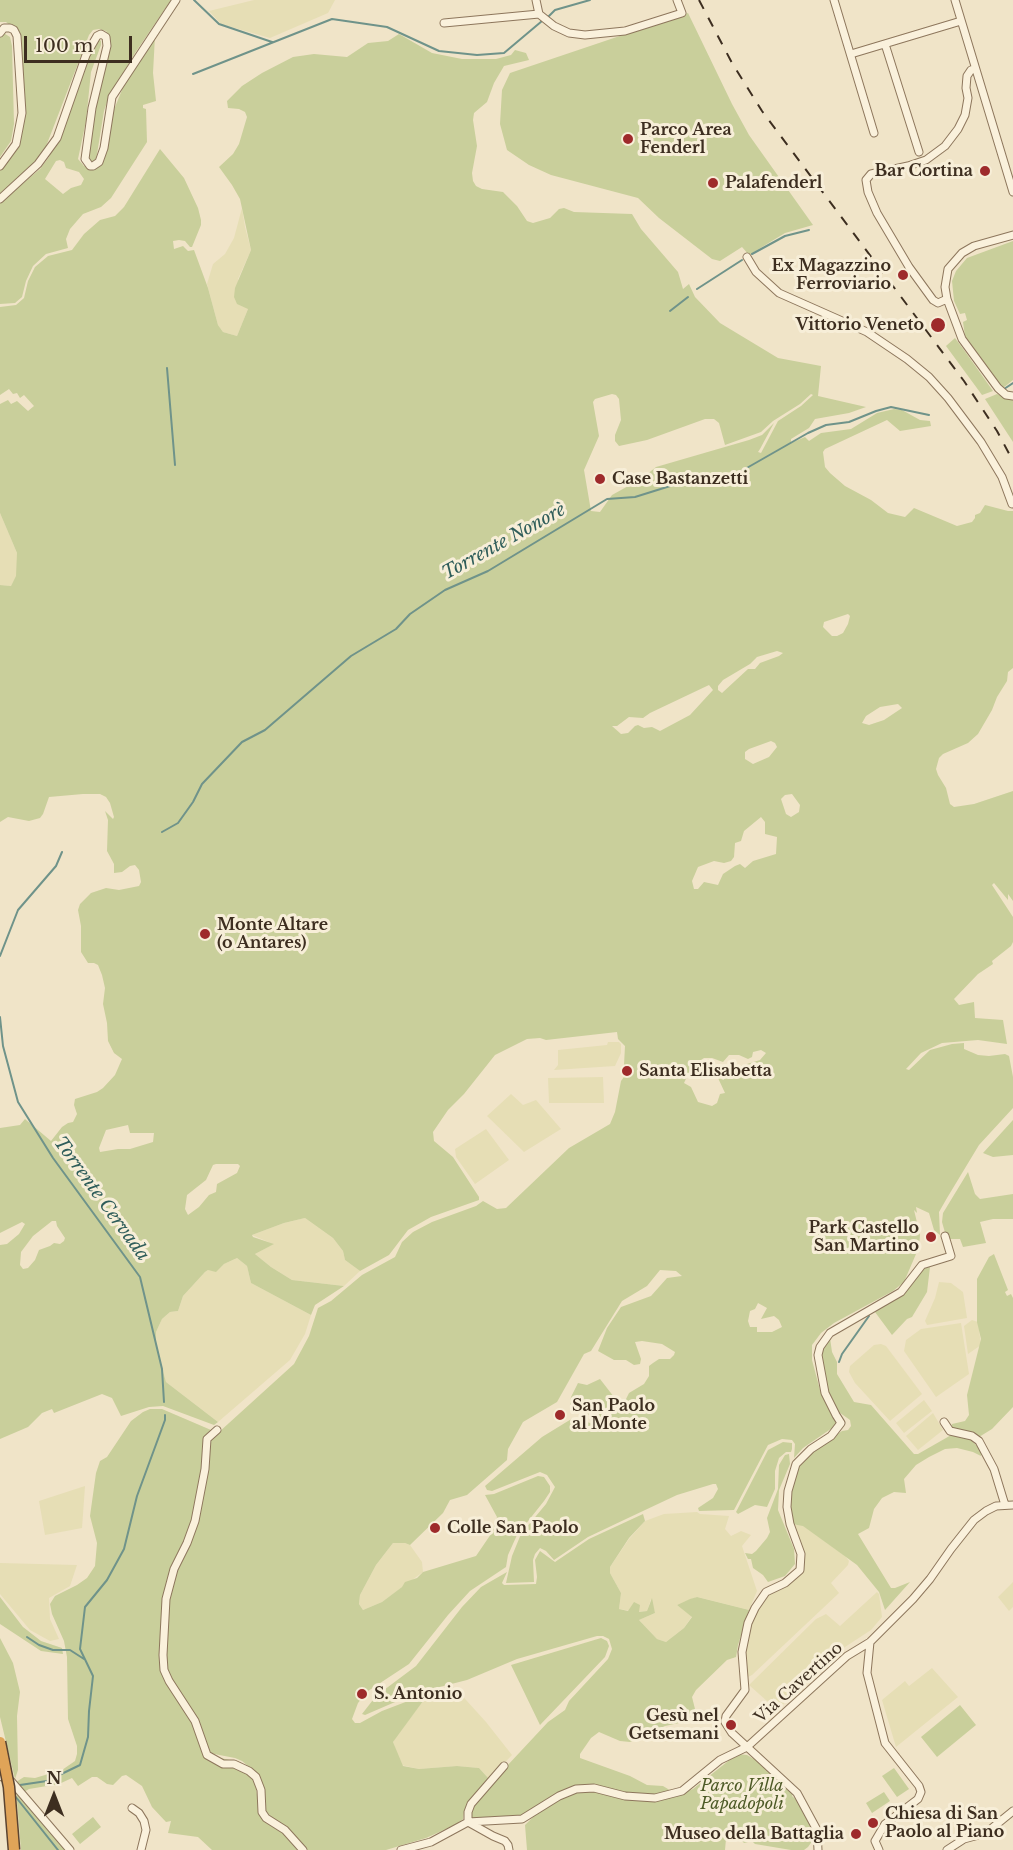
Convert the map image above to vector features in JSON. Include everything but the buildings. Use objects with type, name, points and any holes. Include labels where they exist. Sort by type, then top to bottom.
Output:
[{"type":"highway","points":[[0,1742],[9,1787],[14,1850]]},
{"type":"street","points":[[0,199],[38,164],[57,138],[86,55],[97,36],[101,34],[106,37],[107,46],[92,108],[85,159],[90,166],[99,162],[104,148],[112,97],[176,0]]},
{"type":"street","points":[[536,0],[539,14],[554,26],[569,33],[595,35],[625,31],[682,13],[677,0]]},
{"type":"street","points":[[834,0],[874,133]]},
{"type":"street","points":[[955,0],[975,69],[1009,165],[1013,192]]},
{"type":"street","points":[[444,23],[539,14]]},
{"type":"street","points":[[851,54],[961,21]]},
{"type":"street","points":[[0,33],[4,28],[10,28],[17,36],[21,113],[16,144],[0,166]]},
{"type":"street","points":[[885,44],[919,152]]},
{"type":"street","points":[[947,299],[938,303],[931,297],[892,241],[867,192],[866,180],[871,174],[918,163],[933,156],[945,146],[965,115],[968,98],[967,76],[971,70],[975,69]]},
{"type":"street","points":[[1013,234],[975,246],[958,256],[946,275],[945,287],[947,299],[962,339],[998,388],[1006,395],[1013,396]]},
{"type":"street","points":[[747,257],[763,279],[779,293],[867,332],[929,377],[981,442],[1002,477],[1012,504]]},
{"type":"street","points":[[818,1850],[819,1841],[814,1824],[797,1793],[726,1727],[724,1722],[745,1690],[742,1658],[748,1623],[760,1599],[766,1592],[785,1583],[800,1570],[801,1554],[790,1524],[787,1507],[790,1482],[796,1464],[811,1449],[831,1436],[842,1423],[825,1393],[818,1355],[820,1347],[830,1333],[901,1292],[922,1265],[951,1256],[945,1236]]},
{"type":"street","points":[[944,1422],[950,1431],[972,1436],[979,1441],[1009,1505]]},
{"type":"street","points":[[217,1430],[207,1439],[205,1468],[195,1521],[174,1569],[166,1599],[164,1670],[169,1682],[195,1721],[207,1755],[223,1764],[234,1764],[256,1777],[261,1790],[262,1812],[266,1818],[285,1830],[303,1850]]},
{"type":"street","name":"Via Cavertino","points":[[468,1822],[522,1820],[559,1796],[576,1789],[594,1788],[642,1798],[668,1796],[682,1791],[720,1761],[747,1747],[847,1656],[870,1642],[913,1599],[967,1528],[986,1510],[1009,1505]]},
{"type":"street","points":[[870,1642],[867,1673],[885,1743],[920,1790],[918,1799],[887,1822],[875,1841],[879,1850]]},
{"type":"street","points":[[468,1822],[471,1804],[504,1766]]},
{"type":"street","points":[[0,1776],[11,1781],[70,1850]]},
{"type":"street","points":[[132,1808],[144,1821],[146,1830],[141,1850]]},
{"type":"street","points":[[950,1848],[964,1839],[986,1833],[1012,1813]]},
{"type":"street","points":[[400,1850],[431,1842],[468,1822]]},
{"type":"street","points":[[468,1822],[505,1841],[509,1850]]},
{"type":"shaded area","points":[[254,0],[335,0],[328,13],[270,38],[221,24],[209,11]]},
{"type":"shaded area","points":[[242,208],[251,250],[238,279],[248,309],[237,336],[223,332],[218,325],[207,284],[213,264],[225,254],[234,238]]},
{"type":"shaded area","points":[[0,513],[17,553],[17,576],[11,586],[0,585]]},
{"type":"shaded area","points":[[608,1042],[621,1044],[621,1053],[615,1066],[554,1070],[558,1065],[558,1050],[607,1045]]},
{"type":"shaded area","points":[[603,1077],[604,1103],[549,1103],[548,1078]]},
{"type":"shaded area","points":[[511,1094],[523,1105],[536,1100],[561,1129],[524,1152],[487,1116]]},
{"type":"shaded area","points":[[486,1129],[509,1160],[475,1184],[456,1157],[455,1149]]},
{"type":"shaded area","points":[[305,1218],[333,1238],[343,1251],[345,1260],[360,1271],[344,1286],[292,1280],[255,1254],[273,1244],[252,1235]]},
{"type":"shaded area","points":[[237,1258],[247,1266],[251,1283],[311,1315],[305,1334],[290,1360],[218,1422],[166,1382],[156,1346],[156,1332],[162,1319],[170,1312],[178,1311],[183,1296],[205,1272],[216,1271]]},
{"type":"shaded area","points":[[939,1282],[951,1283],[963,1292],[967,1318],[927,1325],[925,1321]]},
{"type":"shaded area","points":[[972,1320],[978,1322],[981,1345],[968,1354],[964,1326]]},
{"type":"shaded area","points":[[961,1323],[969,1374],[936,1397],[904,1351],[906,1340],[921,1329]]},
{"type":"shaded area","points":[[874,1345],[886,1346],[922,1394],[890,1421],[855,1383],[849,1372],[850,1366]]},
{"type":"shaded area","points":[[924,1400],[932,1411],[904,1433],[896,1423]]},
{"type":"shaded area","points":[[933,1413],[943,1430],[918,1450],[906,1436]]},
{"type":"shaded area","points":[[85,1486],[82,1528],[45,1535],[39,1501]]},
{"type":"shaded area","points":[[697,1512],[729,1516],[725,1529],[731,1536],[741,1531],[751,1535],[742,1546],[757,1591],[749,1610],[697,1597],[677,1605],[692,1616],[684,1628],[666,1642],[657,1639],[639,1620],[655,1613],[651,1599],[647,1611],[619,1609],[621,1593],[610,1573],[610,1567],[629,1539],[645,1521],[664,1514]]},
{"type":"shaded area","points":[[792,1524],[803,1525],[845,1556],[849,1561],[848,1565],[831,1583],[839,1593],[752,1675],[746,1678],[743,1663],[750,1624],[763,1597],[802,1568]]},
{"type":"shaded area","points":[[393,1543],[410,1545],[422,1562],[423,1572],[382,1602],[363,1610],[359,1604],[360,1595],[376,1565]]},
{"type":"shaded area","points":[[0,1563],[77,1565],[70,1586],[49,1598],[50,1619],[59,1639],[50,1641],[30,1630],[0,1594]]},
{"type":"shaded area","points":[[1013,1582],[1013,1607],[1009,1611],[998,1597]]},
{"type":"shaded area","points":[[877,1592],[882,1617],[871,1630],[829,1660],[777,1710],[749,1685],[816,1619],[826,1614],[840,1626]]},
{"type":"shaded area","points":[[932,1668],[958,1697],[896,1747],[882,1700],[905,1681],[909,1686]]},
{"type":"shaded area","points":[[452,1687],[486,1722],[512,1755],[489,1779],[479,1768],[457,1766],[419,1769],[401,1765],[393,1742],[395,1738],[429,1693]]},
{"type":"green space","points":[[0,0],[171,0],[135,53],[108,99],[96,160],[87,162],[95,83],[109,35],[106,31],[99,29],[93,30],[89,35],[45,149],[33,165],[0,194],[0,167],[19,133],[18,45],[13,28],[6,22],[0,22]]},
{"type":"green space","name":"Parco Area Fenderl","points":[[688,13],[749,135],[813,225],[785,233],[749,255],[742,247],[720,261],[712,259],[659,218],[638,198],[551,175],[529,165],[507,150],[500,124],[502,90],[510,73]]},
{"type":"green space","points":[[2,32],[10,37],[12,46],[14,124],[11,141],[0,157],[0,35]]},
{"type":"green space","points":[[399,34],[432,53],[462,59],[496,59],[511,55],[515,50],[526,53],[529,60],[504,66],[487,102],[474,113],[477,146],[472,173],[476,186],[503,192],[517,206],[527,221],[533,223],[550,218],[559,209],[564,208],[574,212],[632,214],[641,229],[678,272],[683,289],[689,284],[695,297],[720,323],[778,358],[821,366],[818,396],[866,407],[849,413],[815,419],[809,428],[791,439],[791,443],[805,437],[809,441],[821,433],[851,429],[877,413],[894,409],[902,410],[920,420],[930,421],[931,426],[900,431],[887,420],[825,449],[823,452],[825,467],[845,486],[871,500],[888,513],[905,517],[914,508],[957,526],[972,522],[975,515],[980,513],[985,505],[1013,511],[1013,668],[1008,672],[1007,681],[978,734],[968,743],[943,754],[939,758],[936,769],[946,788],[950,804],[954,807],[974,804],[1013,791],[1013,901],[1008,894],[1008,900],[994,883],[992,885],[1013,917],[1013,942],[992,961],[993,964],[978,974],[954,999],[959,1005],[974,1002],[975,1018],[1003,1020],[1007,1044],[978,1040],[942,1043],[921,1053],[906,1069],[909,1070],[930,1050],[952,1044],[964,1043],[964,1049],[978,1055],[1005,1054],[1009,1056],[1013,1077],[1013,1108],[979,1145],[947,1198],[939,1212],[940,1235],[934,1230],[929,1213],[916,1207],[917,1213],[914,1210],[920,1235],[919,1247],[904,1282],[893,1291],[834,1323],[821,1333],[812,1345],[812,1360],[820,1390],[838,1424],[803,1448],[794,1458],[795,1444],[792,1440],[782,1439],[768,1445],[734,1510],[699,1511],[698,1508],[713,1498],[718,1489],[716,1484],[677,1495],[588,1537],[554,1560],[540,1548],[533,1560],[534,1582],[506,1583],[512,1556],[521,1534],[546,1504],[555,1487],[547,1475],[540,1472],[492,1491],[487,1490],[485,1486],[542,1437],[573,1418],[597,1425],[606,1419],[572,1410],[571,1397],[578,1383],[587,1385],[600,1379],[614,1397],[625,1401],[629,1393],[644,1384],[649,1376],[649,1366],[659,1359],[670,1359],[674,1355],[675,1352],[662,1344],[642,1341],[635,1342],[641,1359],[640,1364],[634,1365],[626,1360],[614,1360],[598,1351],[607,1328],[621,1307],[651,1296],[667,1278],[682,1276],[676,1271],[660,1270],[647,1286],[622,1301],[591,1351],[584,1354],[557,1402],[523,1422],[508,1449],[507,1460],[467,1495],[450,1500],[443,1513],[410,1545],[393,1543],[376,1565],[360,1595],[359,1604],[363,1610],[382,1602],[402,1587],[405,1582],[417,1578],[423,1572],[476,1556],[491,1534],[497,1517],[485,1495],[494,1494],[538,1476],[544,1477],[550,1486],[550,1492],[544,1501],[517,1535],[508,1555],[506,1567],[470,1591],[409,1664],[368,1691],[358,1703],[352,1719],[355,1723],[360,1723],[382,1711],[429,1693],[393,1742],[403,1766],[419,1769],[457,1766],[479,1768],[489,1779],[467,1806],[463,1819],[426,1838],[386,1850],[305,1850],[265,1815],[258,1779],[254,1771],[235,1758],[209,1753],[196,1734],[203,1754],[234,1761],[255,1780],[259,1810],[301,1850],[212,1850],[198,1837],[168,1833],[171,1821],[166,1822],[152,1807],[142,1786],[126,1775],[113,1785],[92,1777],[78,1786],[72,1778],[59,1784],[29,1789],[24,1792],[16,1782],[24,1777],[35,1778],[62,1770],[75,1761],[77,1754],[77,1746],[68,1719],[67,1657],[64,1641],[50,1604],[55,1596],[87,1578],[95,1566],[97,1543],[90,1516],[100,1461],[107,1457],[131,1421],[150,1409],[162,1409],[218,1433],[294,1364],[309,1336],[318,1308],[331,1301],[362,1275],[395,1257],[402,1242],[413,1232],[483,1201],[497,1209],[506,1208],[569,1148],[610,1124],[615,1112],[621,1081],[629,1070],[624,1065],[625,1046],[618,1039],[617,1032],[546,1040],[527,1039],[495,1055],[448,1110],[433,1132],[434,1141],[453,1157],[479,1200],[431,1217],[408,1230],[389,1255],[360,1271],[345,1260],[343,1251],[333,1238],[305,1218],[252,1235],[274,1244],[255,1254],[292,1280],[344,1286],[315,1305],[311,1315],[251,1283],[247,1266],[237,1258],[224,1264],[216,1272],[208,1270],[205,1272],[183,1296],[178,1311],[170,1312],[162,1319],[156,1332],[156,1346],[166,1382],[218,1422],[214,1425],[163,1406],[149,1407],[121,1416],[112,1398],[102,1394],[54,1413],[52,1409],[42,1413],[28,1427],[0,1439],[0,1245],[7,1244],[19,1234],[25,1224],[22,1222],[0,1233],[0,1128],[20,1125],[25,1119],[51,1141],[62,1127],[73,1122],[77,1114],[75,1099],[97,1092],[115,1075],[122,1059],[114,1053],[108,1041],[103,1004],[105,988],[102,975],[98,965],[88,963],[81,952],[81,926],[78,910],[80,904],[91,893],[106,888],[119,890],[139,886],[141,882],[139,870],[135,865],[122,872],[114,873],[114,864],[107,851],[108,820],[105,811],[113,819],[114,817],[110,803],[100,794],[49,797],[40,818],[29,821],[8,817],[0,822],[0,585],[11,586],[16,576],[17,553],[0,513],[0,404],[8,400],[11,404],[17,401],[28,411],[34,406],[24,395],[20,398],[17,393],[13,394],[9,389],[0,395],[0,307],[16,305],[24,298],[28,281],[35,267],[48,256],[72,250],[84,234],[100,220],[115,216],[124,207],[160,149],[184,178],[201,220],[192,247],[185,241],[179,240],[173,241],[174,249],[183,246],[188,251],[194,250],[218,325],[223,332],[237,336],[248,309],[237,304],[234,297],[235,288],[251,250],[240,199],[219,167],[233,154],[239,144],[247,117],[245,112],[239,109],[228,108],[227,101],[242,86],[293,57],[314,54],[347,57],[368,43],[388,41]],"holes":[[[612,394],[619,399],[621,420],[615,435],[615,441],[619,446],[647,440],[705,419],[714,419],[719,423],[725,445],[761,432],[773,421],[811,394],[813,395],[778,421],[761,453],[758,452],[774,423],[762,435],[749,440],[656,467],[641,479],[612,495],[600,512],[591,511],[584,470],[599,436],[593,402],[595,399]],[[848,614],[850,616],[848,624],[843,633],[832,636],[823,627],[824,622]],[[777,651],[783,653],[760,663],[755,669],[748,669],[722,693],[718,690],[718,686],[723,680],[750,664],[757,657]],[[709,685],[713,690],[690,715],[660,731],[638,725],[628,733],[621,734],[612,726],[617,726],[629,717],[643,718]],[[898,704],[902,708],[884,720],[869,725],[862,723],[866,716],[880,707]],[[771,741],[777,747],[769,757],[753,764],[745,759],[745,752],[749,749]],[[792,794],[800,805],[799,812],[791,817],[786,814],[781,799],[785,795]],[[761,817],[765,822],[765,834],[777,837],[776,854],[753,861],[745,868],[740,864],[735,866],[723,874],[718,885],[704,882],[698,889],[694,889],[692,881],[698,867],[714,861],[724,863],[731,861],[734,857],[735,843],[741,841],[744,831]],[[761,1050],[766,1053],[760,1060],[734,1068],[722,1067],[724,1080],[718,1078],[725,1093],[720,1094],[717,1103],[712,1106],[698,1102],[691,1087],[684,1083],[692,1066],[704,1058],[723,1062],[729,1055],[739,1055],[748,1059],[752,1057],[753,1052]],[[128,1125],[130,1133],[154,1133],[153,1142],[130,1149],[100,1152],[99,1148],[106,1130]],[[238,1164],[240,1166],[237,1173],[217,1184],[216,1192],[209,1195],[188,1215],[185,1209],[187,1195],[206,1180],[213,1165]],[[52,1221],[56,1221],[65,1238],[64,1241],[39,1250],[35,1260],[28,1268],[23,1269],[20,1265],[21,1252],[33,1236]],[[758,1303],[767,1308],[761,1319],[774,1316],[782,1327],[772,1332],[757,1332],[757,1327],[750,1327],[748,1321],[750,1311],[755,1309]]]},
{"type":"green space","points":[[155,36],[153,73],[156,101],[143,105],[146,109],[147,142],[111,198],[101,207],[83,214],[70,229],[66,239],[68,248],[46,254],[33,266],[22,297],[15,303],[0,304],[0,203],[40,169],[49,157],[91,42],[98,38],[101,45],[91,72],[86,121],[78,159],[84,166],[95,167],[102,164],[104,160],[113,112],[124,85]],"holes":[[[56,161],[64,162],[66,168],[79,172],[84,179],[81,185],[63,194],[45,179]]]},
{"type":"green space","points":[[1013,241],[1013,380],[1003,388],[965,336],[963,322],[967,320],[965,313],[960,314],[954,301],[952,281],[956,271],[967,258]]},
{"type":"green space","points":[[955,338],[993,391],[982,395],[946,346]]},
{"type":"green space","points":[[997,394],[1013,400],[1013,442],[985,399]]},
{"type":"green space","points":[[1013,1120],[1013,1155],[993,1157],[983,1153]]},
{"type":"green space","points":[[968,1172],[975,1194],[980,1199],[1013,1194],[1013,1219],[993,1219],[980,1222],[986,1243],[963,1247],[960,1239],[949,1239],[946,1236],[942,1222],[943,1213]]},
{"type":"green space","points":[[994,1254],[1008,1290],[1005,1292],[1007,1296],[1011,1294],[1013,1298],[1013,1407],[992,1429],[979,1437],[952,1428],[952,1424],[965,1421],[969,1415],[967,1395],[981,1339],[977,1322],[977,1279],[989,1257]]},
{"type":"green space","points":[[930,1267],[927,1292],[912,1317],[907,1319],[892,1335],[875,1312],[904,1290],[922,1269]]},
{"type":"green space","points":[[830,1338],[832,1352],[837,1362],[837,1374],[854,1402],[871,1405],[914,1454],[918,1454],[953,1434],[970,1439],[981,1450],[981,1456],[957,1448],[945,1449],[916,1465],[904,1479],[906,1493],[894,1492],[882,1498],[874,1509],[869,1528],[858,1534],[891,1588],[910,1582],[885,1610],[879,1592],[857,1565],[803,1526],[792,1524],[789,1500],[799,1467],[815,1449],[851,1426],[850,1420],[836,1410],[826,1388],[820,1353]]},
{"type":"green space","points":[[783,1442],[792,1443],[792,1449],[791,1452],[786,1452],[779,1458],[775,1471],[775,1489],[767,1507],[755,1505],[738,1514],[736,1512],[768,1450]]},
{"type":"green space","points":[[789,1454],[790,1464],[779,1490],[778,1510],[794,1549],[795,1564],[785,1576],[768,1582],[753,1568],[751,1559],[748,1559],[745,1553],[752,1554],[756,1551],[770,1532],[767,1518],[778,1489],[779,1465],[785,1455]]},
{"type":"green space","points":[[643,1514],[645,1521],[629,1538],[610,1567],[610,1573],[621,1593],[619,1609],[628,1611],[634,1602],[640,1605],[639,1612],[647,1611],[652,1598],[655,1613],[639,1620],[657,1639],[666,1642],[684,1628],[692,1617],[677,1605],[690,1599],[697,1597],[749,1610],[736,1657],[727,1660],[696,1690],[692,1697],[695,1709],[679,1723],[665,1726],[630,1742],[620,1741],[599,1732],[591,1738],[580,1754],[580,1758],[630,1776],[647,1785],[663,1786],[673,1792],[652,1797],[584,1786],[520,1819],[477,1821],[470,1818],[473,1805],[492,1782],[548,1722],[565,1710],[569,1701],[608,1659],[612,1649],[609,1639],[597,1636],[517,1659],[467,1680],[416,1693],[365,1715],[362,1714],[376,1696],[416,1666],[462,1607],[481,1587],[507,1572],[502,1583],[504,1585],[536,1584],[535,1560],[540,1551],[555,1562],[589,1539]]},
{"type":"green space","points":[[0,1597],[23,1627],[41,1641],[62,1648],[63,1654],[41,1651],[0,1624]]},
{"type":"green space","points":[[0,1638],[13,1663],[20,1692],[17,1716],[18,1770],[15,1779],[0,1717]]},
{"type":"green space","points":[[601,1638],[607,1641],[609,1646],[605,1657],[540,1725],[511,1665]]},
{"type":"green space","points":[[960,1705],[976,1725],[937,1757],[921,1737]]},
{"type":"green space","name":"Parco Villa Papadopoli","points":[[737,1754],[747,1755],[764,1765],[782,1785],[786,1785],[793,1794],[792,1796],[801,1804],[814,1832],[813,1840],[804,1850],[755,1844],[752,1841],[744,1843],[742,1837],[736,1832],[726,1839],[725,1850],[527,1850],[525,1825],[539,1811],[566,1794],[587,1790],[663,1799],[674,1797],[693,1789]]},
{"type":"green space","points":[[894,1768],[909,1789],[897,1797],[882,1776]]},
{"type":"green space","points":[[16,1790],[68,1850],[21,1850]]},
{"type":"green space","points":[[884,1792],[890,1801],[872,1813],[866,1803]]},
{"type":"green space","points":[[93,1817],[101,1827],[80,1844],[72,1834]]},
{"type":"waterway","points":[[194,0],[219,24],[272,42]]},
{"type":"waterway","points":[[548,17],[555,10],[590,0]]},
{"type":"waterway","points":[[193,74],[332,19],[387,27],[439,51],[477,55],[504,53],[542,21]]},
{"type":"waterway","points":[[752,254],[785,236],[809,230]]},
{"type":"waterway","points":[[697,289],[742,260]]},
{"type":"waterway","points":[[670,311],[688,297]]},
{"type":"waterway","points":[[167,368],[175,465]]},
{"type":"waterway","points":[[1004,389],[1013,383]]},
{"type":"waterway","name":"Torrente Nonorè","points":[[162,832],[178,823],[202,784],[242,742],[265,730],[351,656],[396,629],[410,614],[445,590],[488,571],[607,499],[635,497],[683,482],[738,473],[826,425],[849,422],[891,407],[929,415]]},
{"type":"waterway","name":"Torrente Cervada","points":[[0,956],[18,910],[56,866],[62,852]]},
{"type":"waterway","name":"Torrente Cervada","points":[[0,1017],[3,1046],[18,1102],[53,1158],[140,1277],[162,1369],[164,1402]]},
{"type":"waterway","points":[[839,1362],[842,1354],[869,1316]]},
{"type":"waterway","name":"Torrente Cervada","points":[[20,1785],[47,1781],[80,1765],[88,1737],[93,1676],[80,1649],[85,1607],[107,1580],[124,1549],[137,1496],[165,1415]]},
{"type":"waterway","points":[[27,1637],[53,1650],[70,1650],[84,1659]]},
{"type":"waterway","name":"Torrente Cervada","points":[[15,1796],[58,1850]]},
{"type":"railway","points":[[699,0],[732,63],[762,111],[964,381],[997,431],[1013,461]]},
{"type":"place","name":"Parco Area Fenderl","points":[[628,139]]},
{"type":"place","name":"Bar Cortina","points":[[985,171]]},
{"type":"place","name":"Palafenderl","points":[[713,183]]},
{"type":"place","name":"Ex Magazzino Ferroviario","points":[[903,275]]},
{"type":"place","name":"Vittorio Veneto","points":[[938,325]]},
{"type":"place","name":"Case Bastanzetti","points":[[600,479]]},
{"type":"place","name":"Monte Altare (o Antares)","points":[[205,934]]},
{"type":"place","name":"Santa Elisabetta","points":[[627,1071]]},
{"type":"place","name":"Park Castello San Martino","points":[[931,1237]]},
{"type":"place","name":"San Paolo al Monte","points":[[560,1415]]},
{"type":"place","name":"Colle San Paolo","points":[[435,1528]]},
{"type":"place","name":"S. Antonio","points":[[362,1694]]},
{"type":"place","name":"Gesù nel Getsemani","points":[[731,1725]]},
{"type":"place","name":"Chiesa di San Paolo al Piano","points":[[873,1823]]},
{"type":"place","name":"Museo della Battaglia","points":[[856,1834]]}]
